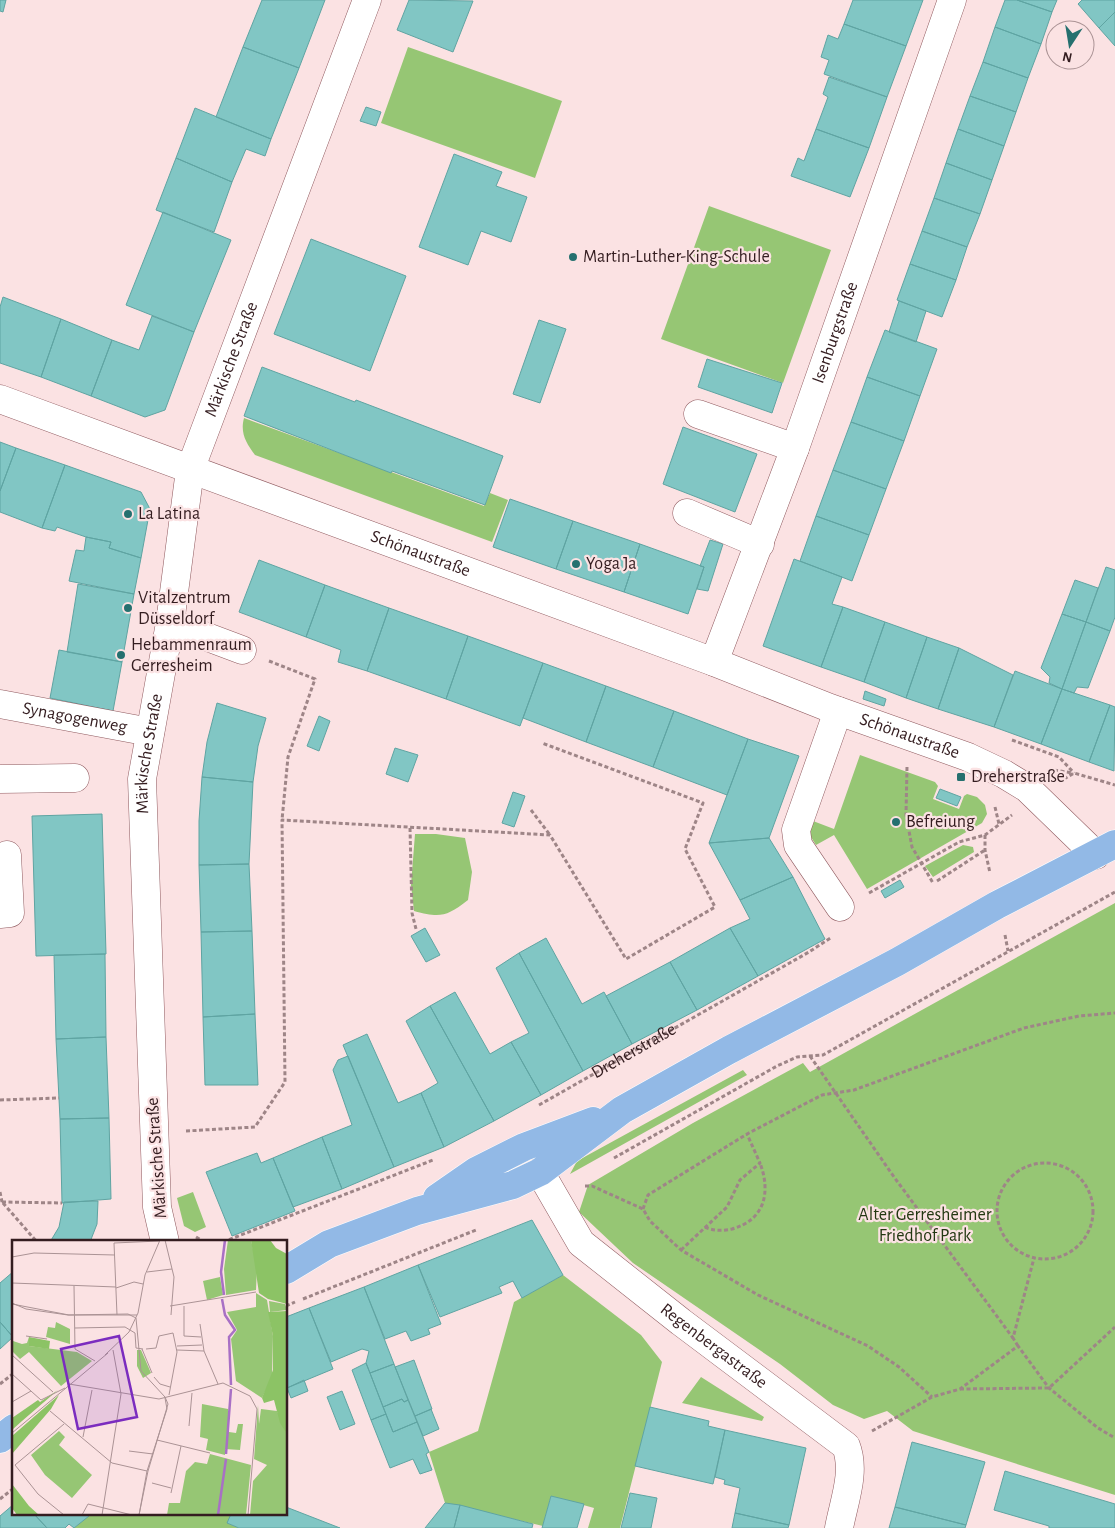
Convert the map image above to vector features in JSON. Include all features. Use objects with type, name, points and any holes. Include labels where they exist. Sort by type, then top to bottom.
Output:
[{"type":"main road","points":[[288,1269],[329,1244],[417,1211],[512,1185],[540,1172],[622,1110],[729,1050],[897,962],[997,905],[1105,849]]},
{"type":"main road","points":[[417,1211],[476,1171],[524,1147],[622,1110]]},
{"type":"main road","points":[[288,1251],[329,1244]]},
{"type":"main road","points":[[0,1439],[12,1430]]},
{"type":"street","name":"Märkische Straße","points":[[165,1240],[157,1207],[142,779],[170,622],[190,470],[366,0]]},
{"type":"street","name":"Isenburgstraße","points":[[714,662],[795,448],[952,0]]},
{"type":"street","name":"Schönaustraße","points":[[0,399],[714,662],[838,711],[968,757],[1004,774],[1027,788],[1105,849]]},
{"type":"street","points":[[698,414],[795,448]]},
{"type":"street","points":[[687,514],[760,544]]},
{"type":"street","points":[[170,622],[242,650]]},
{"type":"street","name":"Synagogenweg","points":[[0,704],[150,732]]},
{"type":"street","name":"Schönaustraße","points":[[838,711],[796,830],[798,845],[846,911]]},
{"type":"street","points":[[0,779],[74,778]]},
{"type":"street","points":[[0,914],[10,913],[7,855]]},
{"type":"street","name":"Regenbergastraße","points":[[540,1172],[581,1243],[680,1322],[846,1446]]},
{"type":"street","points":[[839,1528],[851,1470],[850,1457],[846,1446]]},
{"type":"path","points":[[154,1140],[188,1130],[255,1127],[285,1082],[282,820],[288,757],[314,679],[242,650]]},
{"type":"path","points":[[531,810],[550,835],[626,959],[715,907],[685,849],[703,803],[542,743]]},
{"type":"path","points":[[907,772],[906,815],[912,847],[921,864],[935,882],[985,850]]},
{"type":"path","points":[[1058,783],[1074,773],[1115,785]]},
{"type":"path","name":"Dreherstraße","points":[[537,1106],[831,939],[846,911],[959,842],[985,835],[1014,814]]},
{"type":"path","points":[[282,820],[550,835]]},
{"type":"path","points":[[410,827],[412,913],[416,929]]},
{"type":"path","points":[[985,835],[987,860]]},
{"type":"path","points":[[605,1163],[777,1066],[797,1057],[823,1055],[945,989],[1008,951],[1115,892]]},
{"type":"path","points":[[1004,931],[1008,951]]},
{"type":"path","points":[[643,1209],[648,1195],[747,1134],[822,1095],[835,1091],[854,1090],[1024,1028],[1079,1016],[1115,1013]]},
{"type":"path","points":[[810,1056],[899,1185],[1049,1388],[1098,1428],[1115,1438]]},
{"type":"path","points":[[0,1100],[59,1098]]},
{"type":"path","points":[[705,1227],[709,1230],[728,1230],[750,1221],[757,1214],[765,1197],[766,1176],[747,1134]]},
{"type":"path","points":[[228,1240],[437,1158]]},
{"type":"path","points":[[1043,1162],[1059,1164],[1074,1171],[1086,1184],[1092,1198],[1094,1215],[1090,1231],[1080,1244],[1066,1254],[1050,1259],[1034,1258],[1020,1252],[1008,1242],[998,1221],[998,1199],[1004,1184],[1014,1173],[1027,1165],[1043,1162]]},
{"type":"path","points":[[681,1250],[727,1207],[740,1180],[760,1163]]},
{"type":"path","points":[[592,1186],[643,1209],[650,1220],[681,1250],[758,1294],[868,1346],[899,1368],[932,1397]]},
{"type":"path","points":[[0,1192],[1,1203],[35,1240]]},
{"type":"path","points":[[1,1203],[62,1203]]},
{"type":"path","points":[[288,1305],[477,1230]]},
{"type":"path","points":[[237,1236],[238,1240]]},
{"type":"path","points":[[1013,1338],[1034,1258]]},
{"type":"path","points":[[846,1446],[932,1397],[960,1388],[1049,1388],[1115,1327]]},
{"type":"path","points":[[960,1388],[1018,1346]]},
{"type":"path","points":[[0,1384],[12,1375]]},
{"type":"path","points":[[0,1499],[12,1490]]},
{"type":"green space","points":[[408,47],[562,101],[535,178],[381,123]]},
{"type":"green space","points":[[709,206],[831,250],[783,383],[661,339]]},
{"type":"green space","points":[[244,418],[484,506],[490,493],[508,500],[492,542],[255,455],[245,438]]},
{"type":"green space","points":[[860,755],[935,782],[938,786],[933,799],[959,809],[964,796],[967,794],[977,797],[985,805],[987,814],[982,823],[867,889],[834,835],[816,845],[809,834],[813,821],[834,829]]},
{"type":"green space","points":[[415,834],[436,834],[465,838],[472,872],[468,900],[448,913],[430,915],[414,911],[411,885]]},
{"type":"green space","points":[[963,845],[973,847],[974,852],[933,877],[925,866]]},
{"type":"green space","name":"Alter Gerresheimer Friedhof Park","points":[[1115,903],[1115,1495],[913,1431],[887,1411],[864,1419],[833,1405],[780,1364],[633,1263],[579,1212],[588,1185],[693,1123],[803,1063],[810,1072]]},
{"type":"green space","points":[[743,1070],[747,1075],[570,1174],[577,1161]]},
{"type":"green space","points":[[193,1192],[206,1227],[195,1232],[184,1226],[177,1198]]},
{"type":"green space","points":[[563,1275],[641,1335],[662,1362],[620,1528],[588,1528],[594,1508],[551,1496],[543,1526],[445,1503],[429,1452],[478,1431],[514,1302]]},
{"type":"green space","points":[[701,1377],[764,1417],[762,1421],[682,1403]]},
{"type":"green space","points":[[88,1516],[230,1516],[228,1523],[239,1528],[74,1528]]},
{"type":"building","points":[[0,0],[6,0],[3,12],[0,11]]},
{"type":"building","points":[[262,0],[325,0],[299,68],[243,47]]},
{"type":"building","points":[[409,0],[473,1],[453,52],[397,30]]},
{"type":"building","points":[[853,0],[923,0],[906,46],[844,24]]},
{"type":"building","points":[[1005,0],[1017,0],[1052,12],[1049,20],[1045,20],[1045,32],[1041,44],[995,27]]},
{"type":"building","points":[[1017,0],[1057,0],[1052,12]]},
{"type":"building","points":[[1082,0],[1115,0],[1115,12],[1099,28],[1095,23],[1095,20],[1092,20],[1078,4]]},
{"type":"building","points":[[1115,12],[1115,46],[1099,28]]},
{"type":"building","points":[[844,24],[906,46],[887,97],[824,74],[829,60],[821,57],[828,35],[838,39]]},
{"type":"building","points":[[995,27],[1041,44],[1028,78],[983,62]]},
{"type":"building","points":[[243,47],[299,68],[271,139],[216,117]]},
{"type":"building","points":[[983,62],[1028,78],[1016,112],[970,96]]},
{"type":"building","points":[[829,77],[887,97],[869,148],[816,129],[828,97],[823,94]]},
{"type":"building","points":[[970,96],[1016,112],[1004,146],[958,129]]},
{"type":"building","points":[[366,107],[381,112],[376,126],[360,121]]},
{"type":"building","points":[[195,108],[271,139],[265,156],[246,149],[232,182],[176,158]]},
{"type":"building","points":[[816,129],[869,148],[850,197],[791,176],[798,158],[804,161]]},
{"type":"building","points":[[958,129],[1004,146],[992,180],[946,163]]},
{"type":"building","points":[[454,154],[502,172],[496,186],[527,197],[511,242],[481,231],[468,265],[419,247]]},
{"type":"building","points":[[176,158],[232,182],[214,232],[156,210]]},
{"type":"building","points":[[946,163],[992,180],[980,214],[934,198]]},
{"type":"building","points":[[934,198],[980,214],[967,247],[922,231]]},
{"type":"building","points":[[163,212],[231,240],[194,332],[126,305]]},
{"type":"building","points":[[922,231],[967,247],[956,280],[910,264]]},
{"type":"building","points":[[311,239],[406,276],[370,371],[274,334]]},
{"type":"building","points":[[910,264],[956,280],[942,317],[897,300]]},
{"type":"building","points":[[3,297],[61,319],[41,377],[0,363],[0,307]]},
{"type":"building","points":[[899,301],[926,311],[916,342],[889,332]]},
{"type":"building","points":[[152,316],[194,332],[165,410],[145,417],[91,396],[112,340],[139,350]]},
{"type":"building","points":[[61,319],[112,340],[91,396],[41,377]]},
{"type":"building","points":[[539,320],[566,329],[540,403],[513,394]]},
{"type":"building","points":[[885,330],[937,349],[920,396],[867,377]]},
{"type":"building","points":[[707,359],[782,383],[772,413],[698,387]]},
{"type":"building","points":[[262,367],[355,402],[356,400],[503,456],[485,505],[392,471],[391,473],[244,416]]},
{"type":"building","points":[[867,377],[920,396],[904,441],[851,422]]},
{"type":"building","points":[[851,422],[904,441],[886,489],[833,470]]},
{"type":"building","points":[[683,427],[757,454],[735,512],[663,484]]},
{"type":"building","points":[[0,442],[16,448],[0,491]]},
{"type":"building","points":[[16,448],[65,465],[42,528],[0,512],[0,491]]},
{"type":"building","points":[[65,465],[141,492],[150,509],[141,558],[109,548],[111,542],[86,537],[57,527],[55,531],[42,528]]},
{"type":"building","points":[[833,470],[886,489],[869,535],[816,516]]},
{"type":"building","points":[[510,499],[573,521],[556,569],[493,547]]},
{"type":"building","points":[[816,516],[869,535],[852,581],[800,561]]},
{"type":"building","points":[[573,521],[640,544],[624,592],[556,569]]},
{"type":"building","points":[[86,537],[111,542],[109,548],[141,558],[134,594],[69,581],[76,550],[84,551]]},
{"type":"building","points":[[710,540],[723,544],[708,591],[697,589],[704,567],[700,566]]},
{"type":"building","points":[[640,544],[704,567],[688,614],[624,592]]},
{"type":"building","points":[[794,559],[842,577],[832,604],[843,607],[821,667],[763,646]]},
{"type":"building","points":[[259,560],[325,585],[306,637],[239,612]]},
{"type":"building","points":[[1106,567],[1115,570],[1115,617],[1110,631],[1086,622]]},
{"type":"building","points":[[1075,580],[1098,588],[1086,622],[1062,614]]},
{"type":"building","points":[[78,584],[134,594],[122,662],[67,652]]},
{"type":"building","points":[[325,585],[389,608],[367,671],[338,662],[341,650],[306,637]]},
{"type":"building","points":[[843,607],[885,622],[864,682],[821,667]]},
{"type":"building","points":[[389,608],[468,636],[446,699],[367,671]]},
{"type":"building","points":[[1062,614],[1086,622],[1062,689],[1049,683],[1050,677],[1041,668]]},
{"type":"building","points":[[885,622],[927,637],[906,698],[864,682]]},
{"type":"building","points":[[1086,622],[1110,631],[1088,688],[1077,687],[1074,693],[1062,689]]},
{"type":"building","points":[[468,636],[543,663],[520,726],[446,699]]},
{"type":"building","points":[[927,637],[959,648],[938,709],[906,698]]},
{"type":"building","points":[[959,648],[1013,675],[994,727],[938,709]]},
{"type":"building","points":[[59,650],[122,662],[113,711],[50,698]]},
{"type":"building","points":[[543,663],[606,686],[586,742],[523,718]]},
{"type":"building","points":[[1015,671],[1062,689],[1041,744],[994,727]]},
{"type":"building","points":[[606,686],[674,711],[653,767],[586,742]]},
{"type":"building","points":[[1062,689],[1110,705],[1089,762],[1041,744]]},
{"type":"building","points":[[865,691],[886,699],[884,706],[863,699]]},
{"type":"building","points":[[217,703],[266,718],[258,746],[253,782],[202,777],[207,742]]},
{"type":"building","points":[[1110,705],[1115,707],[1114,771],[1089,762]]},
{"type":"building","points":[[674,711],[748,739],[727,795],[653,767]]},
{"type":"building","points":[[319,716],[330,721],[319,751],[307,746]]},
{"type":"building","points":[[748,739],[799,756],[769,838],[709,843]]},
{"type":"building","points":[[395,748],[418,755],[408,782],[386,774]]},
{"type":"building","points":[[202,777],[253,782],[249,864],[199,865]]},
{"type":"building","points":[[940,789],[961,797],[957,806],[936,798]]},
{"type":"building","points":[[513,792],[525,796],[514,827],[502,823]]},
{"type":"building","points":[[102,814],[106,954],[36,956],[32,816]]},
{"type":"building","points":[[769,838],[793,877],[740,900],[709,843]]},
{"type":"building","points":[[249,864],[252,931],[201,932],[199,865]]},
{"type":"building","points":[[793,877],[825,939],[758,976],[730,928],[750,919],[740,900]]},
{"type":"building","points":[[900,880],[904,887],[885,898],[881,891]]},
{"type":"building","points":[[425,928],[440,955],[426,962],[411,936]]},
{"type":"building","points":[[730,928],[758,976],[697,1010],[670,962]]},
{"type":"building","points":[[252,931],[255,1014],[203,1017],[201,932]]},
{"type":"building","points":[[546,938],[582,1004],[604,992],[632,1044],[583,1071],[519,953]]},
{"type":"building","points":[[519,953],[583,1071],[541,1095],[511,1042],[529,1033],[496,968]]},
{"type":"building","points":[[105,954],[106,1037],[56,1039],[54,955]]},
{"type":"building","points":[[670,962],[697,1010],[632,1044],[606,996]]},
{"type":"building","points":[[455,992],[490,1054],[511,1042],[541,1095],[494,1121],[430,1006]]},
{"type":"building","points":[[430,1006],[494,1121],[444,1147],[421,1093],[438,1083],[406,1021]]},
{"type":"building","points":[[255,1014],[258,1085],[205,1085],[203,1017]]},
{"type":"building","points":[[367,1034],[398,1103],[421,1093],[444,1147],[394,1167],[343,1045]]},
{"type":"building","points":[[106,1037],[109,1118],[60,1119],[56,1039]]},
{"type":"building","points":[[348,1056],[394,1167],[342,1189],[322,1137],[352,1125],[333,1070],[338,1060]]},
{"type":"building","points":[[109,1118],[111,1199],[62,1203],[60,1119]]},
{"type":"building","points":[[322,1137],[342,1189],[293,1207],[273,1158]]},
{"type":"building","points":[[257,1153],[261,1163],[273,1158],[295,1211],[232,1236],[206,1172]]},
{"type":"building","points":[[98,1201],[97,1224],[91,1240],[51,1240],[59,1227],[64,1202]]},
{"type":"building","points":[[532,1220],[563,1275],[522,1298],[513,1281],[499,1287],[502,1293],[440,1317],[418,1265]]},
{"type":"building","points":[[418,1265],[441,1324],[428,1329],[430,1334],[411,1341],[406,1331],[385,1339],[364,1287]]},
{"type":"building","points":[[12,1273],[12,1336],[0,1322],[0,1283]]},
{"type":"building","points":[[364,1287],[394,1364],[370,1373],[366,1363],[369,1351],[362,1349],[331,1362],[309,1308]]},
{"type":"building","points":[[309,1308],[333,1369],[288,1388],[288,1316]]},
{"type":"building","points":[[0,1322],[12,1338],[0,1349]]},
{"type":"building","points":[[414,1360],[432,1409],[415,1416],[395,1367]]},
{"type":"building","points":[[366,1363],[386,1414],[371,1420],[352,1370]]},
{"type":"building","points":[[394,1364],[408,1400],[404,1402],[402,1399],[383,1407],[370,1373]]},
{"type":"building","points":[[304,1380],[308,1391],[291,1398],[288,1388]]},
{"type":"building","points":[[342,1391],[355,1424],[340,1430],[327,1397]]},
{"type":"building","points":[[402,1399],[404,1402],[408,1400],[417,1422],[393,1432],[383,1407]]},
{"type":"building","points":[[650,1407],[709,1421],[708,1426],[725,1430],[713,1484],[635,1466]]},
{"type":"building","points":[[431,1409],[439,1429],[423,1436],[415,1416]]},
{"type":"building","points":[[386,1414],[393,1432],[417,1422],[429,1452],[426,1454],[432,1470],[420,1474],[413,1459],[390,1468],[371,1420]]},
{"type":"building","points":[[725,1430],[806,1448],[789,1525],[735,1513],[740,1488],[724,1484],[725,1480],[715,1477]]},
{"type":"building","points":[[912,1442],[985,1462],[966,1525],[895,1507]]},
{"type":"building","points":[[1005,1471],[1115,1504],[1115,1528],[1049,1528],[1049,1526],[994,1510]]},
{"type":"building","points":[[630,1493],[657,1498],[651,1528],[621,1528]]},
{"type":"building","points":[[551,1496],[584,1504],[577,1528],[542,1528]]},
{"type":"building","points":[[445,1503],[460,1505],[454,1528],[425,1528]]},
{"type":"building","points":[[460,1505],[533,1524],[532,1528],[454,1528]]},
{"type":"building","points":[[12,1506],[12,1516],[36,1516],[47,1528],[0,1528],[0,1516]]},
{"type":"building","points":[[895,1507],[966,1525],[965,1528],[889,1528]]},
{"type":"building","points":[[288,1508],[340,1528],[239,1528],[227,1523],[230,1516],[288,1516]]},
{"type":"building","points":[[735,1513],[789,1525],[788,1528],[732,1528]]},
{"type":"building","points":[[36,1516],[89,1516],[74,1528],[69,1524],[65,1528],[47,1528]]},
{"type":"place","name":"Martin-Luther-King-Schule","points":[[573,257]]},
{"type":"place","name":"La Latina","points":[[128,514]]},
{"type":"place","name":"Yoga Ja","points":[[576,564]]},
{"type":"place","name":"Vitalzentrum Düsseldorf","points":[[128,608]]},
{"type":"place","name":"Hebammenraum Gerresheim","points":[[121,655]]},
{"type":"place","name":"Dreherstraße","points":[[961,777]]},
{"type":"place","name":"Befreiung","points":[[896,822]]}]
